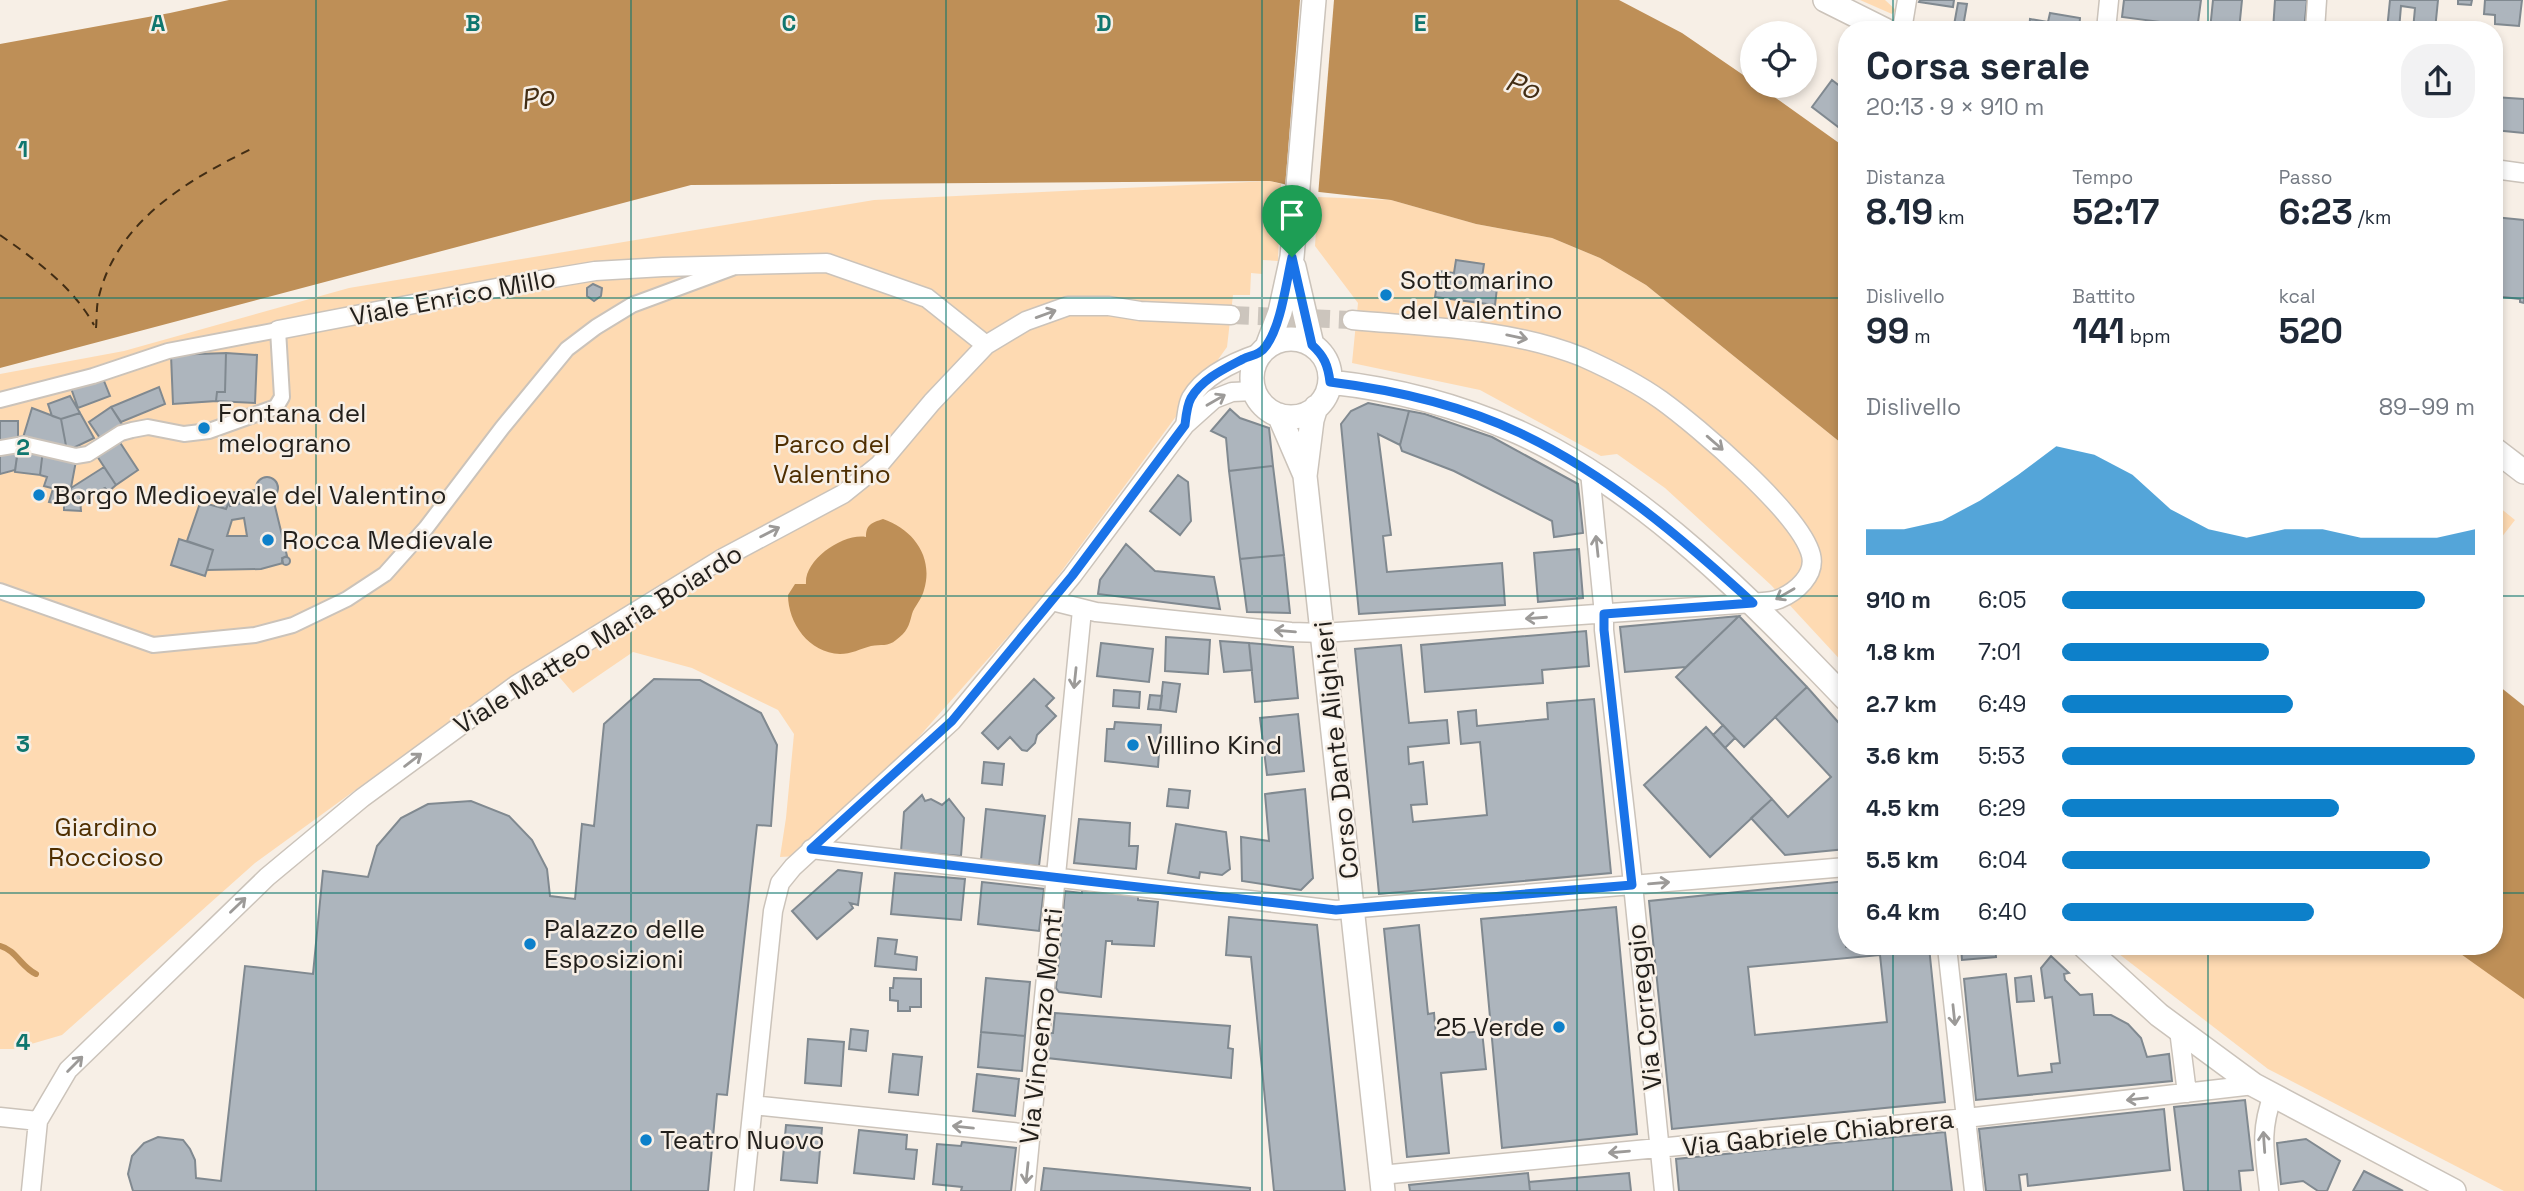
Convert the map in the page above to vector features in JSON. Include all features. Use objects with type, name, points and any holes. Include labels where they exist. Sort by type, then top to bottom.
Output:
[{"type":"street","points":[[1185,425],[1190,400],[1211,377],[1246,358],[1264,349],[1285,339],[1312,345],[1322,355],[1330,382],[1317,407],[1299,416],[1279,415],[1264,406],[1254,391],[1252,378],[1254,365],[1264,349],[1280,312],[1292,257],[1314,0]]},
{"type":"street","points":[[1825,0],[1867,21]]},
{"type":"street","points":[[1904,21],[1907,0]]},
{"type":"street","points":[[2107,21],[2109,0]]},
{"type":"street","points":[[2316,21],[2317,0]]},
{"type":"street","points":[[2503,170],[2524,173]]},
{"type":"street","points":[[1292,257],[1312,345]]},
{"type":"street","name":"Viale Enrico Millo","points":[[0,400],[93,376],[168,351],[582,273],[663,267],[827,263],[927,299],[986,345]]},
{"type":"street","points":[[0,591],[153,645],[255,635],[293,625],[347,599],[385,574],[426,528],[502,428],[567,349],[632,304],[740,265]]},
{"type":"street","name":"Viale Matteo Maria Boiardo","points":[[38,1121],[68,1070],[267,877],[362,798],[516,685],[729,554],[843,494],[879,465],[932,402],[986,345],[1026,321],[1069,306],[1109,306],[1140,311],[1231,315]]},
{"type":"street","points":[[1052,601],[1082,610],[1290,632],[1323,633],[1753,603],[1778,599],[1803,583],[1810,573],[1812,557],[1804,536],[1780,508],[1724,451],[1659,399],[1618,374],[1541,342],[1504,335],[1352,320]]},
{"type":"street","points":[[0,448],[24,444],[76,456],[88,454],[121,433],[131,430],[148,427],[184,434],[209,431],[276,407],[282,397],[278,330]]},
{"type":"street","points":[[1330,382],[1394,392],[1475,415],[1520,433],[1590,472],[1665,527],[1753,603],[1838,691]]},
{"type":"street","points":[[744,1191],[773,911],[780,883],[811,849],[952,721],[1052,601],[1185,425],[1214,399],[1232,392],[1254,391]]},
{"type":"street","name":"Corso Dante Alighieri","points":[[1317,407],[1312,420],[1305,476],[1382,1183]]},
{"type":"street","name":"Corso Dante Alighieri","points":[[1279,415],[1305,476]]},
{"type":"street","points":[[2503,456],[2524,472]]},
{"type":"street","name":"Via Correggio","points":[[1590,472],[1604,630],[1664,1191]]},
{"type":"street","name":"Via Vincenzo Monti","points":[[1025,1191],[1082,610]]},
{"type":"street","points":[[811,849],[1320,909],[1353,909],[1838,868]]},
{"type":"street","points":[[1948,955],[1974,1191]]},
{"type":"street","points":[[2094,955],[2179,1030],[2263,1090],[2454,1191]]},
{"type":"street","points":[[2179,1030],[2187,1093]]},
{"type":"street","points":[[2263,1090],[2263,1136],[2269,1191]]},
{"type":"street","name":"Via Gabriele Chiabrera","points":[[1382,1183],[1659,1148],[2187,1093],[2263,1090]]},
{"type":"street","points":[[753,1105],[1031,1134]]},
{"type":"street","points":[[0,1117],[38,1121],[30,1191]]},
{"type":"green space","points":[[1860,0],[1885,0],[1896,10],[1892,14]]},
{"type":"green space","name":"Parco del Valentino","points":[[1270,181],[1281,184],[1278,261],[1263,260],[1262,274],[1251,273],[1250,295],[1233,295],[1227,347],[1041,599],[909,748],[798,856],[780,857],[794,734],[778,710],[692,668],[633,652],[573,693],[543,658],[456,717],[255,863],[62,1035],[14,1049],[0,1049],[0,374],[124,351],[349,288],[874,200]]},
{"type":"green space","points":[[1318,197],[1391,200],[1476,224],[1552,238],[1600,258],[1646,285],[1838,441],[1838,657],[1771,585],[1665,488],[1617,454],[1601,456],[1480,390],[1352,363],[1358,303],[1315,246]]},
{"type":"green space","points":[[2503,510],[2515,520],[2503,535]]},
{"type":"green space","points":[[2120,955],[2464,955],[2524,997],[2524,1191],[2504,1191],[2268,1069]]},
{"type":"water","name":"Po","points":[[229,0],[1619,0],[1682,33],[1740,73],[1740,98],[1776,98],[1838,142],[1838,441],[1646,285],[1600,258],[1552,238],[1476,224],[1391,200],[1319,192],[1270,181],[691,185],[0,368],[0,44]]},
{"type":"water","points":[[883,519],[912,537],[926,566],[923,593],[907,628],[893,642],[844,654],[819,648],[802,635],[796,626],[788,595],[795,584],[806,584],[811,566],[827,550],[847,539],[866,537],[870,525]]},
{"type":"water","points":[[2503,689],[2524,706],[2524,999],[2462,955],[2503,955]]},
{"type":"pier","points":[[1300,0],[1334,0],[1318,196],[1285,188]]},
{"type":"building","points":[[1954,0],[1953,7],[1919,2]]},
{"type":"building","points":[[2124,0],[2201,0],[2198,21],[2153,21],[2122,17]]},
{"type":"building","points":[[2213,0],[2242,0],[2240,21],[2211,21]]},
{"type":"building","points":[[2275,0],[2307,0],[2305,21],[2274,21]]},
{"type":"building","points":[[2390,0],[2438,0],[2436,21],[2414,21],[2415,8],[2401,6],[2400,21],[2388,21]]},
{"type":"building","points":[[2458,0],[2472,0],[2471,5],[2458,4]]},
{"type":"building","points":[[2485,0],[2522,0],[2519,26],[2503,25],[2503,21],[2495,21],[2495,15],[2484,14]]},
{"type":"building","points":[[1958,3],[1967,4],[1964,21],[1955,21]]},
{"type":"building","points":[[2050,13],[2080,18],[2080,21],[2048,21]]},
{"type":"building","points":[[1832,80],[1838,85],[1838,127],[1812,107]]},
{"type":"building","points":[[2503,98],[2524,99],[2524,133],[2503,131]]},
{"type":"building","points":[[2503,218],[2524,220],[2524,303],[2520,302],[2520,299],[2503,297]]},
{"type":"building","points":[[1456,260],[1484,264],[1482,277],[1498,279],[1495,305],[1435,297],[1439,271],[1454,273]]},
{"type":"building","points":[[593,284],[602,288],[601,296],[594,301],[587,296],[587,288]]},
{"type":"building","points":[[226,353],[257,355],[255,403],[216,401],[217,392],[225,392]]},
{"type":"building","points":[[226,353],[225,392],[217,392],[216,401],[173,404],[171,355]]},
{"type":"building","points":[[102,376],[110,396],[78,408],[71,388]]},
{"type":"building","points":[[159,387],[165,404],[121,422],[111,407]]},
{"type":"building","points":[[70,396],[80,413],[61,419],[52,416],[48,404]]},
{"type":"building","points":[[1368,403],[1409,411],[1400,445],[1378,434],[1391,535],[1383,536],[1387,572],[1502,563],[1505,605],[1359,614],[1341,424],[1351,411]]},
{"type":"building","points":[[111,407],[123,426],[102,441],[89,422]]},
{"type":"building","points":[[32,408],[61,419],[67,451],[22,441]]},
{"type":"building","points":[[1230,409],[1240,418],[1269,428],[1273,466],[1229,471],[1226,438],[1211,431]]},
{"type":"building","points":[[1409,411],[1492,437],[1578,484],[1583,533],[1554,537],[1552,521],[1454,471],[1402,451],[1400,445]]},
{"type":"building","points":[[80,413],[94,438],[67,451],[61,419]]},
{"type":"building","points":[[0,421],[18,421],[18,443],[0,445]]},
{"type":"building","points":[[119,441],[138,470],[116,485],[97,456]]},
{"type":"building","points":[[18,447],[43,450],[40,475],[15,472]]},
{"type":"building","points":[[43,450],[76,461],[70,493],[44,486],[47,477],[40,475]]},
{"type":"building","points":[[18,451],[15,470],[0,474],[0,452]]},
{"type":"building","points":[[1273,466],[1284,555],[1240,559],[1229,471]]},
{"type":"building","points":[[104,467],[116,485],[108,492],[105,488],[80,499],[81,511],[64,510],[64,505],[49,502],[53,489],[70,493],[71,488]]},
{"type":"building","points":[[1178,475],[1188,482],[1191,521],[1180,535],[1150,511]]},
{"type":"building","points":[[263,477],[271,477],[278,484],[278,492],[271,499],[263,499],[256,492],[256,484]]},
{"type":"building","points":[[255,490],[260,497],[273,498],[287,556],[282,558],[283,563],[261,569],[207,570],[213,550],[187,541],[199,506],[204,503],[226,509],[229,502],[230,506],[239,504],[238,494]],"holes":[[[244,518],[247,536],[227,536],[232,520]]]},
{"type":"building","points":[[237,492],[239,504],[230,506],[228,493]]},
{"type":"building","points":[[223,500],[229,502],[226,509],[220,507]]},
{"type":"building","points":[[179,539],[213,550],[205,576],[171,565]]},
{"type":"building","points":[[1126,544],[1155,571],[1214,577],[1220,609],[1098,594],[1100,580]]},
{"type":"building","points":[[1579,549],[1583,598],[1538,602],[1534,553]]},
{"type":"building","points":[[1284,555],[1290,613],[1247,612],[1240,559]]},
{"type":"building","points":[[286,557],[290,561],[286,565],[282,561]]},
{"type":"building","points":[[1739,616],[1807,687],[1744,747],[1676,677]]},
{"type":"building","points":[[1739,616],[1686,667],[1625,672],[1620,627]]},
{"type":"building","points":[[1586,631],[1589,666],[1542,670],[1543,683],[1425,692],[1421,645]]},
{"type":"building","points":[[1166,637],[1210,640],[1208,674],[1165,671]]},
{"type":"building","points":[[1220,641],[1249,643],[1252,670],[1224,672]]},
{"type":"building","points":[[1101,643],[1153,649],[1149,682],[1097,676]]},
{"type":"building","points":[[1249,643],[1293,647],[1298,698],[1255,702]]},
{"type":"building","points":[[1401,645],[1409,723],[1447,720],[1449,743],[1408,747],[1409,764],[1423,762],[1427,804],[1411,805],[1413,822],[1487,815],[1480,742],[1461,744],[1458,712],[1476,710],[1477,726],[1548,719],[1547,703],[1594,699],[1611,873],[1379,894],[1355,649]]},
{"type":"building","name":"Palazzo delle Esposizioni","points":[[654,679],[700,680],[761,713],[777,745],[771,826],[757,825],[727,1095],[717,1094],[708,1191],[133,1191],[128,1174],[132,1156],[144,1143],[158,1137],[183,1140],[195,1160],[196,1178],[221,1181],[245,966],[313,974],[323,871],[368,877],[377,846],[401,818],[428,804],[471,801],[509,816],[532,840],[547,869],[550,896],[575,899],[582,824],[594,826],[604,724]]},
{"type":"building","points":[[1034,679],[1054,698],[1046,706],[1056,716],[1037,735],[1035,743],[1027,751],[1022,750],[1010,737],[998,749],[982,733]]},
{"type":"building","points":[[1163,682],[1180,684],[1176,712],[1160,710]]},
{"type":"building","points":[[1807,687],[1838,722],[1838,850],[1785,855],[1751,818],[1772,799],[1788,817],[1831,777],[1775,717]]},
{"type":"building","points":[[1114,690],[1140,692],[1139,708],[1113,706]]},
{"type":"building","points":[[1150,695],[1162,696],[1160,710],[1148,709]]},
{"type":"building","points":[[1298,714],[1304,771],[1267,775],[1260,718]]},
{"type":"building","name":"Villino Kind","points":[[1115,722],[1161,725],[1158,767],[1105,761],[1107,729],[1114,729]]},
{"type":"building","points":[[1723,725],[1735,738],[1725,748],[1713,735]]},
{"type":"building","points":[[1706,727],[1772,799],[1710,857],[1644,785]]},
{"type":"building","points":[[984,762],[1004,764],[1002,785],[982,783]]},
{"type":"building","points":[[1169,789],[1190,791],[1188,808],[1167,806]]},
{"type":"building","points":[[1305,789],[1313,878],[1301,890],[1242,881],[1241,837],[1269,841],[1265,794]]},
{"type":"building","points":[[922,795],[925,801],[931,799],[942,805],[949,799],[964,818],[961,856],[901,851],[904,812]]},
{"type":"building","points":[[986,809],[1045,816],[1039,866],[981,860]]},
{"type":"building","points":[[1079,819],[1130,823],[1129,846],[1138,846],[1136,869],[1074,863]]},
{"type":"building","points":[[1176,824],[1226,832],[1230,869],[1222,875],[1200,872],[1199,878],[1168,873]]},
{"type":"building","points":[[838,870],[862,873],[858,905],[850,903],[853,908],[817,939],[792,911]]},
{"type":"building","points":[[895,873],[965,879],[961,920],[891,914]]},
{"type":"building","points":[[982,882],[1044,889],[1039,931],[978,924]]},
{"type":"building","points":[[1838,882],[1838,955],[1880,955],[1930,955],[1945,1102],[1672,1129],[1649,901]],"holes":[[[1880,955],[1887,1022],[1755,1035],[1748,967]]]},
{"type":"building","points":[[1082,890],[1138,896],[1138,900],[1158,902],[1154,946],[1112,944],[1112,941],[1106,941],[1101,997],[1059,992],[1056,988],[1065,891],[1082,893]]},
{"type":"building","name":"25 Verde","points":[[1616,907],[1637,1134],[1502,1148],[1481,919]]},
{"type":"building","points":[[1229,917],[1317,925],[1345,1191],[1274,1191],[1251,957],[1226,955]]},
{"type":"building","points":[[1419,925],[1428,1014],[1434,1013],[1436,1036],[1482,1031],[1486,1069],[1441,1073],[1449,1153],[1407,1157],[1384,929]]},
{"type":"building","points":[[878,938],[897,940],[895,954],[917,957],[916,970],[875,966]]},
{"type":"building","points":[[1962,955],[1996,955],[1996,957],[1962,960]]},
{"type":"building","points":[[2051,956],[2069,973],[2064,974],[2065,980],[2080,995],[2092,994],[2094,1015],[2111,1015],[2128,1024],[2141,1038],[2147,1057],[2169,1054],[2172,1081],[1976,1100],[1964,979],[2006,974],[2018,1076],[2052,1072],[2051,1064],[2060,1063],[2052,997],[2045,998],[2041,968]]},
{"type":"building","points":[[2031,976],[2034,1001],[2017,1002],[2015,978]]},
{"type":"building","points":[[894,978],[921,979],[921,1007],[898,1011],[898,1001],[890,1000],[890,988],[893,988]]},
{"type":"building","points":[[986,978],[1030,982],[1025,1036],[981,1032]]},
{"type":"building","points":[[1055,1013],[1230,1026],[1228,1048],[1233,1049],[1231,1078],[1047,1058],[1049,1033],[1053,1033]]},
{"type":"building","points":[[851,1029],[868,1031],[866,1051],[849,1049]]},
{"type":"building","points":[[981,1032],[1025,1036],[1022,1071],[978,1067]]},
{"type":"building","points":[[808,1039],[844,1042],[841,1086],[805,1083]]},
{"type":"building","points":[[893,1054],[922,1057],[918,1095],[889,1092]]},
{"type":"building","points":[[977,1074],[1019,1079],[1015,1116],[973,1111]]},
{"type":"building","points":[[2245,1100],[2253,1170],[2239,1171],[2241,1191],[2184,1191],[2174,1107]]},
{"type":"building","points":[[2164,1109],[2170,1170],[2028,1186],[2027,1174],[2019,1175],[2021,1191],[1986,1191],[1979,1129]]},
{"type":"building","points":[[786,1125],[822,1128],[817,1183],[781,1180]]},
{"type":"building","points":[[859,1130],[907,1135],[906,1149],[917,1150],[914,1179],[854,1173]]},
{"type":"building","points":[[1945,1132],[1952,1191],[1679,1191],[1676,1159]]},
{"type":"building","points":[[2306,1139],[2340,1161],[2327,1191],[2318,1191],[2303,1181],[2281,1184],[2277,1143]]},
{"type":"building","points":[[962,1142],[1016,1148],[1011,1191],[961,1191],[962,1187],[933,1184],[937,1144],[961,1146]]},
{"type":"building","points":[[1044,1168],[1250,1188],[1250,1191],[1041,1191]]},
{"type":"building","points":[[2364,1171],[2403,1191],[2353,1191]]},
{"type":"building","points":[[1528,1173],[1530,1191],[1410,1191],[1409,1185]]},
{"type":"building","points":[[1629,1173],[1631,1191],[1530,1191],[1529,1182]]},
{"type":"waterway","points":[[0,946],[10,951],[36,974]]},
{"type":"ferry route","points":[[96,328],[98,300],[108,269],[139,224],[181,189],[253,148]]},
{"type":"ferry route","points":[[0,235],[64,286],[94,325]]},
{"type":"tunnel","points":[[1231,315],[1352,320]]},
{"type":"place","name":"Sottomarino del Valentino","points":[[1386,295]]},
{"type":"place","name":"Fontana del melograno","points":[[204,428]]},
{"type":"place","name":"Borgo Medioevale del Valentino","points":[[39,495]]},
{"type":"place","name":"Rocca Medievale","points":[[268,540]]},
{"type":"place","name":"Villino Kind","points":[[1133,745]]},
{"type":"place","name":"Palazzo delle Esposizioni","points":[[530,944]]},
{"type":"place","name":"25 Verde","points":[[1559,1027]]},
{"type":"place","name":"Teatro Nuovo","points":[[646,1140]]},
{"type":"route","points":[[1292,257],[1312,345],[1322,355],[1330,382],[1369,387],[1430,401],[1520,433],[1590,472],[1628,499],[1712,565],[1753,603],[1604,614],[1632,885],[1336,910],[811,849],[952,721],[1072,576],[1185,425],[1190,400],[1199,388],[1211,377],[1260,353],[1268,344],[1280,312],[1292,257]]},
{"type":"park label","name":"Giardino Roccioso","points":[[106,842]]}]
